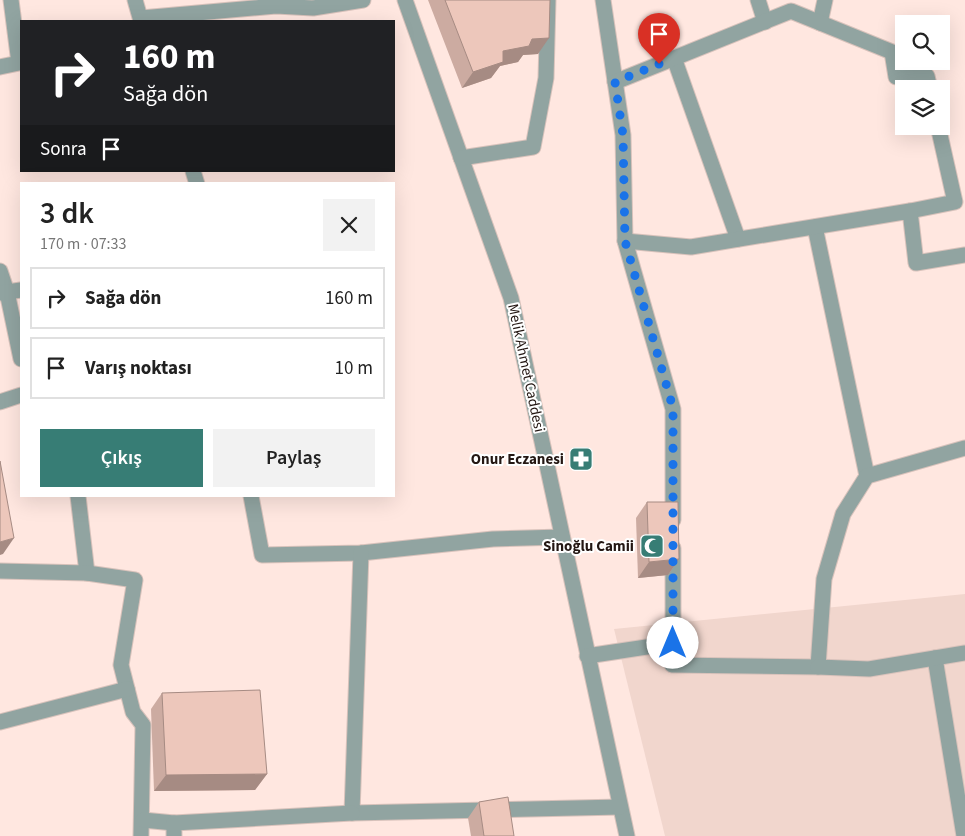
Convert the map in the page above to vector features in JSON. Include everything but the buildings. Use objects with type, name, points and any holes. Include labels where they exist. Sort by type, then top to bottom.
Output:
[{"type":"street","points":[[0,67],[19,63],[11,0]]},
{"type":"street","points":[[135,0],[141,20],[276,6],[313,8],[363,0]]},
{"type":"street","name":"Melik Ahmet Caddesi","points":[[404,0],[511,298],[627,836]]},
{"type":"street","points":[[461,158],[533,147],[546,78],[548,0]]},
{"type":"street","points":[[604,0],[623,135],[625,241],[673,408],[672,665],[869,669],[965,653]]},
{"type":"street","points":[[758,0],[765,22]]},
{"type":"street","points":[[820,23],[825,0]]},
{"type":"street","points":[[615,82],[791,11],[892,52],[896,77],[927,76],[928,80]]},
{"type":"street","points":[[674,58],[738,239]]},
{"type":"street","points":[[625,241],[692,247],[955,202],[940,135]]},
{"type":"street","points":[[910,211],[916,263],[965,255]]},
{"type":"street","points":[[816,226],[867,476]]},
{"type":"street","points":[[0,271],[9,292],[20,353]]},
{"type":"street","points":[[0,402],[20,395]]},
{"type":"street","points":[[818,667],[824,579],[843,514],[867,476],[965,448]]},
{"type":"street","points":[[78,497],[87,573]]},
{"type":"street","points":[[251,497],[262,555],[361,553],[493,539],[562,537]]},
{"type":"street","points":[[352,813],[361,553]]},
{"type":"street","points":[[0,571],[87,573],[135,580],[121,666],[133,712],[143,725],[143,820],[141,836]]},
{"type":"street","points":[[587,656],[673,643]]},
{"type":"street","points":[[935,658],[964,836]]},
{"type":"street","points":[[0,722],[127,690]]},
{"type":"street","points":[[143,820],[174,829],[352,813],[620,807]]},
{"type":"shaded area","points":[[965,594],[965,836],[665,836],[614,629]]},
{"type":"place","name":"Onur Eczanesi","points":[[581,459]]},
{"type":"place","name":"Sinoğlu Camii","points":[[652,546]]},
{"type":"route","points":[[659,64],[615,82],[623,135],[625,241],[673,408],[673,643]]}]
